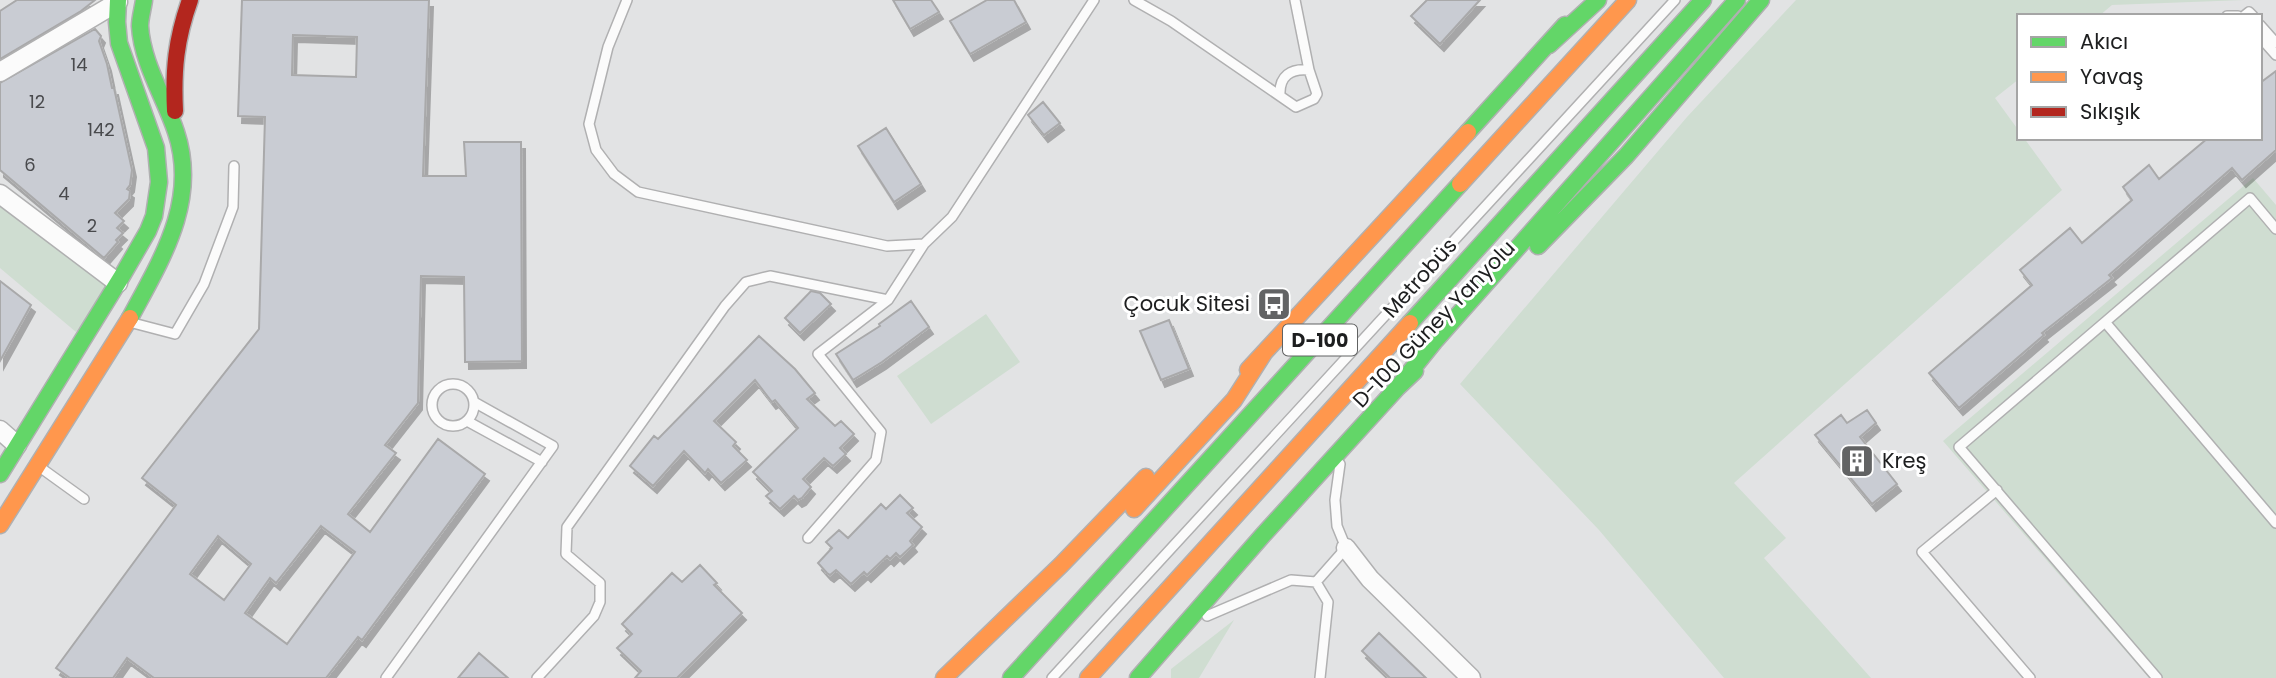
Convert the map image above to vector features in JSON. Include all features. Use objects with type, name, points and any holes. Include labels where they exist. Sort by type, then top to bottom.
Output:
[{"type":"main road","points":[[144,0],[140,26],[147,59],[177,135]]},
{"type":"main road","points":[[0,526],[128,321],[174,231],[181,202],[183,176],[173,76],[182,23],[190,0]]},
{"type":"main road","points":[[1549,45],[1584,0]]},
{"type":"main road","points":[[944,678],[1061,565],[1264,353],[1549,45],[1598,0]]},
{"type":"main road","name":"D-100","points":[[1011,678],[1628,0]]},
{"type":"main road","name":"D-100","points":[[1088,678],[1703,0]]},
{"type":"main road","points":[[1396,388],[1737,0]]},
{"type":"main road","name":"D-100 Güney Yanyolu","points":[[1138,678],[1396,388],[1484,303],[1626,156],[1761,0]]},
{"type":"main road","points":[[0,474],[152,223],[158,194],[156,145],[119,39],[116,21],[118,1]]},
{"type":"main road","points":[[1105,542],[1234,400],[1264,353]]},
{"type":"main road","points":[[998,678],[1021,643]]},
{"type":"street","points":[[0,72],[118,1]]},
{"type":"street","points":[[0,194],[118,283]]},
{"type":"street","points":[[0,430],[17,445]]},
{"type":"street","points":[[1346,548],[1370,579],[1471,678]]},
{"type":"lane","points":[[627,0],[608,47],[589,124],[596,150],[614,174],[638,192],[887,246],[924,244]]},
{"type":"lane","points":[[808,538],[876,460],[881,432],[818,354],[888,300],[924,244],[952,217],[1094,0]]},
{"type":"lane","points":[[1134,0],[1171,21],[1296,107],[1314,99],[1317,90],[1309,70],[1295,0]]},
{"type":"lane","name":"Metrobüs","points":[[1052,678],[1675,0]]},
{"type":"lane","points":[[2262,27],[2276,43]]},
{"type":"lane","points":[[2262,39],[2276,55]]},
{"type":"lane","points":[[1280,95],[1279,86],[1287,75],[1292,71],[1309,70]]},
{"type":"lane","points":[[128,321],[175,334],[204,284],[233,207],[234,166]]},
{"type":"lane","points":[[2157,678],[1959,447],[2250,198],[2276,229]]},
{"type":"lane","points":[[537,678],[594,616],[600,602],[600,583],[566,554],[566,527],[725,306],[746,282],[770,276],[888,300]]},
{"type":"lane","points":[[2105,323],[2276,523]]},
{"type":"lane","points":[[455,383],[468,389],[474,402],[472,416],[467,421],[454,426],[441,422],[432,411],[433,397],[442,387],[455,383]]},
{"type":"lane","points":[[386,678],[553,446],[474,402]]},
{"type":"lane","points":[[467,421],[542,462]]},
{"type":"lane","points":[[1316,582],[1346,548],[1336,526],[1335,500],[1344,448]]},
{"type":"lane","points":[[37,465],[84,499]]},
{"type":"lane","points":[[1997,490],[1922,552],[2030,678]]},
{"type":"lane","points":[[1183,628],[1291,580],[1316,582]]},
{"type":"lane","points":[[1316,582],[1328,602],[1320,678]]},
{"type":"green space","points":[[1796,0],[2244,0],[2112,5],[2101,14],[2017,14],[2017,81],[1995,98],[2017,128],[2017,140],[2025,140],[2062,190],[1734,483],[1786,538],[1764,558],[1871,678],[1724,678],[1599,530],[1460,384],[1687,117]]},
{"type":"green space","points":[[2253,178],[2276,205],[2276,678],[2149,678],[1943,441]]},
{"type":"green space","points":[[0,204],[110,286],[76,332],[0,268]]},
{"type":"green space","points":[[986,314],[1020,362],[931,424],[897,376]]},
{"type":"green space","points":[[1234,620],[1199,678],[1171,678],[1171,669]]},
{"type":"building","points":[[17,0],[95,0],[0,59],[0,11]]},
{"type":"building","points":[[242,0],[429,0],[423,176],[466,176],[464,142],[521,142],[522,361],[465,362],[464,277],[421,276],[418,403],[385,445],[396,453],[348,514],[370,532],[438,439],[485,474],[362,640],[358,637],[326,678],[154,678],[127,658],[113,678],[70,678],[56,668],[176,505],[142,478],[259,329],[265,117],[238,116]],"holes":[[[293,35],[357,37],[356,77],[292,75]],[[321,526],[355,552],[287,644],[245,613],[270,578],[276,583]],[[218,536],[251,564],[224,600],[190,574]]]},
{"type":"building","points":[[893,0],[931,0],[939,12],[910,29]]},
{"type":"building","points":[[987,0],[1014,0],[1026,22],[970,54],[950,21]]},
{"type":"building","points":[[1427,0],[1480,0],[1440,44],[1411,16]]},
{"type":"building","points":[[95,29],[101,36],[99,41],[114,88],[132,170],[127,189],[130,191],[129,199],[115,213],[124,221],[117,228],[123,233],[104,258],[0,170],[0,83]]},
{"type":"building","points":[[2276,71],[2276,150],[2242,180],[2232,168],[2109,275],[2112,278],[2042,333],[2044,335],[1959,408],[1929,373],[2032,285],[2020,270],[2070,228],[2082,243],[2132,200],[2123,187],[2149,165],[2159,179],[2206,140],[2262,140],[2262,82]]},
{"type":"building","points":[[1043,102],[1060,123],[1044,135],[1028,115]]},
{"type":"building","points":[[886,128],[921,184],[894,202],[858,146]]},
{"type":"building","points":[[0,281],[31,305],[0,361]]},
{"type":"building","points":[[811,291],[820,293],[831,304],[800,333],[785,318]]},
{"type":"building","points":[[911,301],[929,327],[853,380],[836,354],[880,326],[879,324]]},
{"type":"building","points":[[1169,320],[1189,369],[1161,380],[1140,331]]},
{"type":"building","points":[[759,336],[795,369],[815,393],[807,399],[835,426],[841,421],[854,434],[840,448],[846,454],[833,466],[824,458],[803,479],[811,487],[802,498],[798,500],[794,496],[780,509],[766,496],[772,491],[753,472],[798,428],[755,380],[714,421],[736,442],[733,446],[747,460],[721,483],[708,469],[705,473],[684,451],[653,486],[630,466],[654,436],[658,439]]},
{"type":"building","name":"Kreş","points":[[1867,410],[1876,423],[1860,437],[1897,484],[1872,504],[1815,435],[1841,415],[1847,423]]},
{"type":"building","points":[[900,495],[913,508],[907,513],[922,527],[910,541],[913,545],[900,557],[896,553],[890,559],[887,556],[867,575],[864,572],[851,584],[836,570],[830,575],[827,573],[818,563],[832,548],[826,542],[839,530],[848,538],[881,504],[886,509]]},
{"type":"building","points":[[700,565],[717,583],[714,585],[742,613],[677,678],[635,678],[641,671],[617,648],[632,634],[622,624],[672,573],[682,582]]},
{"type":"building","points":[[1379,633],[1426,678],[1390,678],[1362,651]]},
{"type":"building","points":[[479,653],[508,678],[458,678]]},
{"type":"traffic: fast","points":[[0,474],[122,276],[154,216],[159,182],[156,148],[119,43],[118,0]]},
{"type":"traffic: fast","points":[[130,318],[154,274],[173,229],[183,182],[182,157],[176,132],[149,67],[142,40],[140,23],[144,0]]},
{"type":"traffic: fast","points":[[1549,45],[1598,0]]},
{"type":"traffic: fast","points":[[1410,323],[1703,0]]},
{"type":"traffic: fast","points":[[1397,388],[1434,342],[1737,0]]},
{"type":"traffic: fast","points":[[1538,246],[1626,156],[1761,0]]},
{"type":"traffic: fast","points":[[1468,132],[1565,25]]},
{"type":"traffic: fast","points":[[1011,678],[1460,184]]},
{"type":"traffic: fast","points":[[1138,678],[1263,535],[1415,371]]},
{"type":"traffic: slow","points":[[1460,184],[1628,0]]},
{"type":"traffic: slow","points":[[1248,370],[1468,132]]},
{"type":"traffic: slow","points":[[0,525],[130,318]]},
{"type":"traffic: slow","points":[[1088,678],[1410,323]]},
{"type":"traffic: slow","points":[[1134,509],[1234,400],[1264,353]]},
{"type":"traffic: slow","points":[[944,678],[1061,565],[1146,477]]},
{"type":"traffic: jam","points":[[175,111],[176,55],[190,0]]},
{"type":"place","name":"Çocuk Sitesi","points":[[1274,304]]},
{"type":"place","name":"Kreş","points":[[1857,461]]}]
